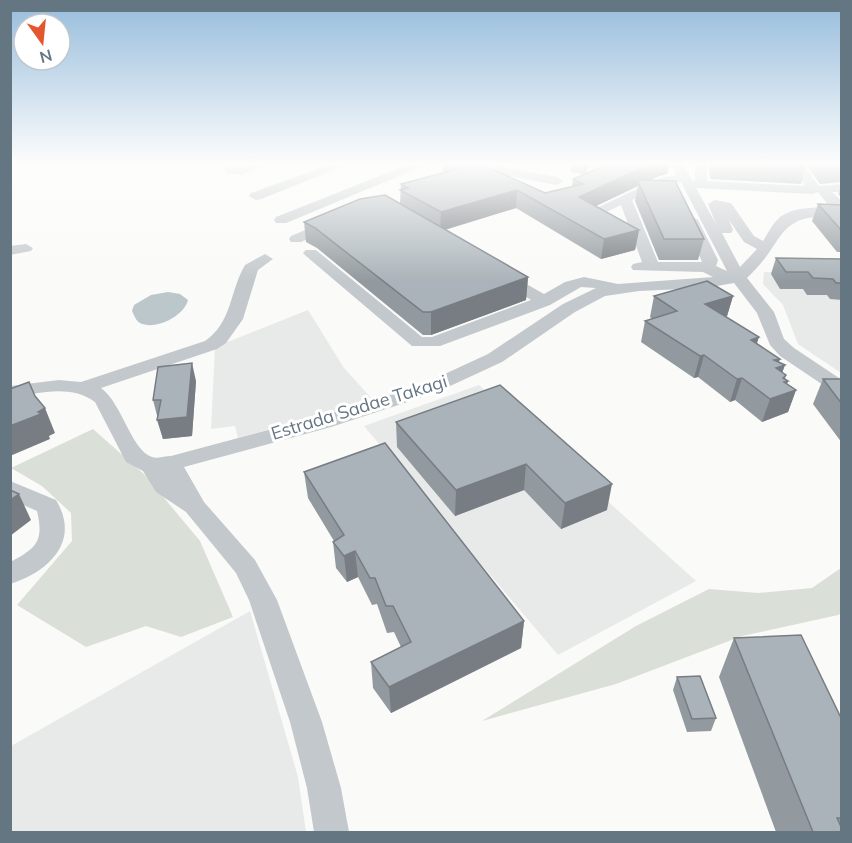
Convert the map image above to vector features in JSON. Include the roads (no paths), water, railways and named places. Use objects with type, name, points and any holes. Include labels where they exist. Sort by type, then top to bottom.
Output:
[{"type":"street","points":[[281,220],[323,203]]},
{"type":"street","points":[[587,216],[615,203]]},
{"type":"street","points":[[627,203],[646,267],[706,267],[734,278],[761,305],[776,341],[782,348],[842,389]]},
{"type":"street","points":[[683,203],[710,260],[710,264],[706,267]]},
{"type":"street","points":[[701,203],[734,278]]},
{"type":"street","points":[[722,247],[730,241],[716,206],[718,204],[728,207],[749,239],[765,248]]},
{"type":"street","points":[[734,278],[756,261],[784,221],[793,216],[815,211],[842,213]]},
{"type":"street","points":[[296,239],[342,219]]},
{"type":"street","points":[[311,253],[418,342],[434,342],[544,301],[580,280],[592,280],[615,289]]},
{"type":"street","points":[[82,388],[211,345],[220,339],[234,319],[251,268],[266,259]]},
{"type":"street","points":[[486,266],[544,301]]},
{"type":"street","name":"Estrada Sadae Takagi","points":[[161,464],[324,422],[428,389],[495,358],[588,297],[615,289],[706,283],[734,278]]},
{"type":"street","points":[[10,392],[46,387],[82,388],[97,393],[103,399],[128,448],[140,461],[161,464],[164,486],[195,507],[246,567],[264,600],[306,722],[324,788],[331,832]]},
{"type":"street","points":[[10,489],[48,506],[52,520],[50,545],[45,555],[10,574]]}]
